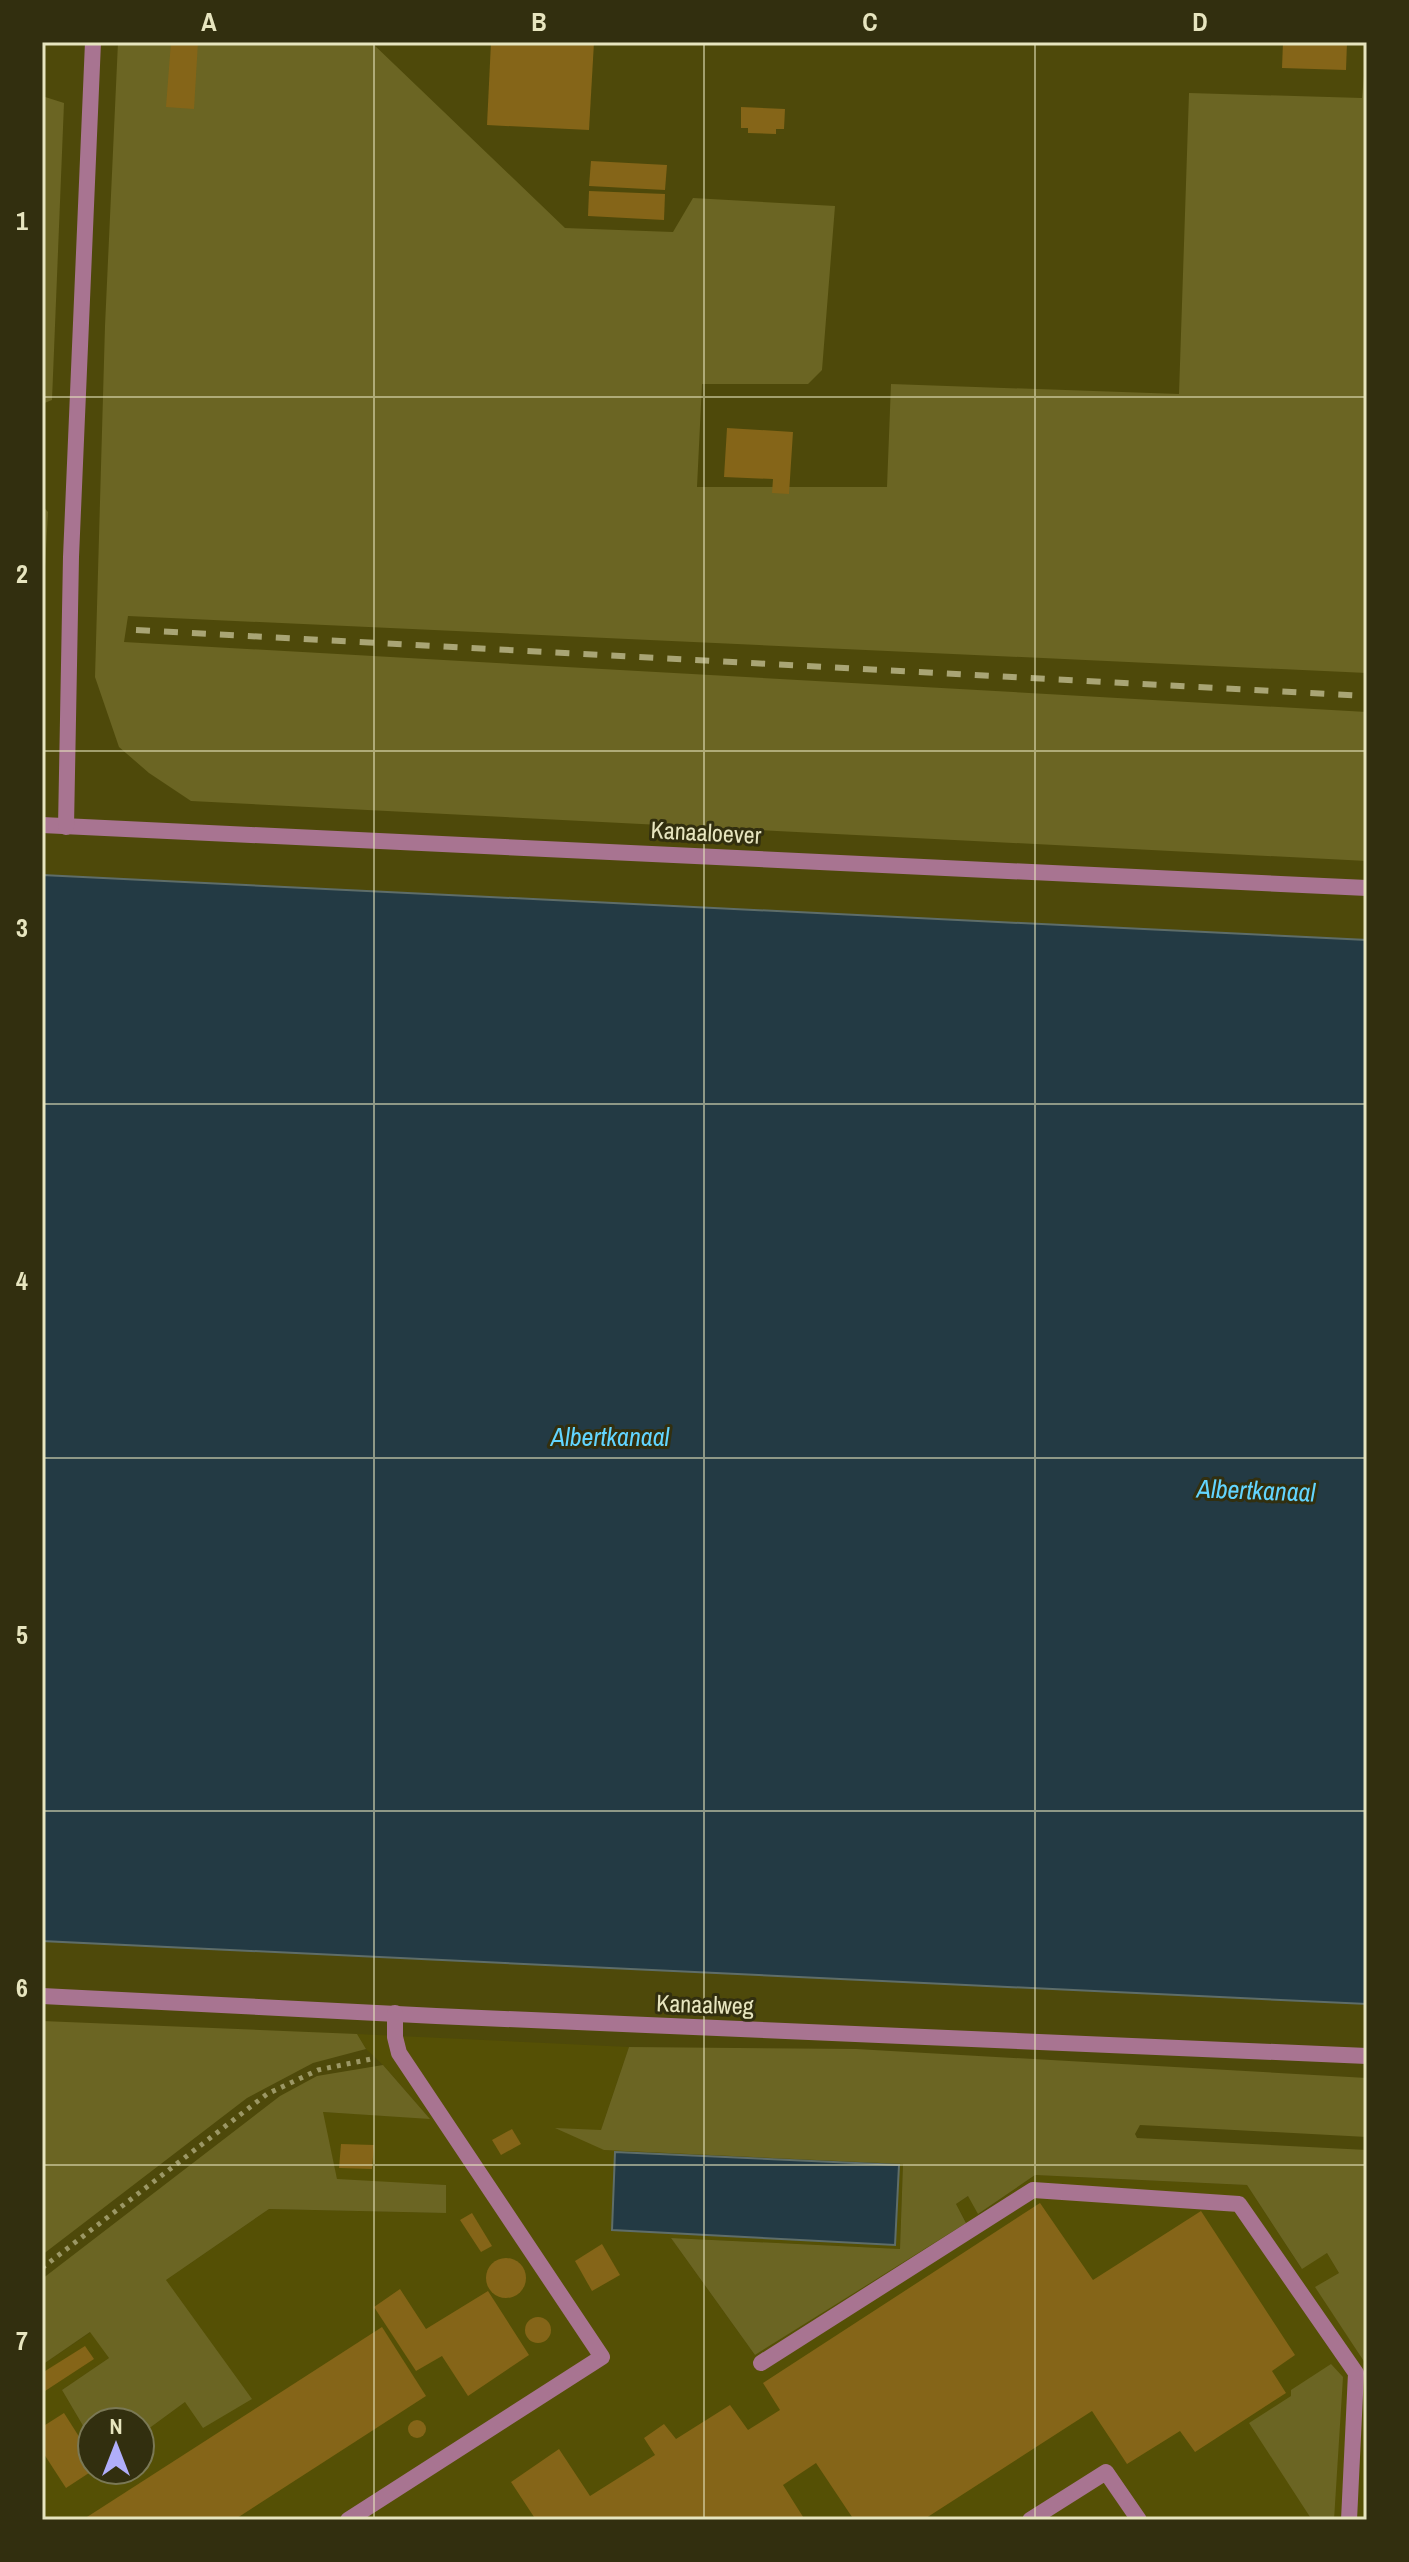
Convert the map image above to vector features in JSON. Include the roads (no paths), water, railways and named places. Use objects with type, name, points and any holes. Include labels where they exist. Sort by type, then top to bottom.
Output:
[{"type":"street","points":[[66,827],[72,527],[93,42]]},
{"type":"street","name":"Kanaaloever","points":[[42,825],[1367,888]]},
{"type":"street","name":"Kanaalweg","points":[[42,1996],[1367,2056]]},
{"type":"street","points":[[348,2520],[602,2357],[399,2053],[395,2013]]},
{"type":"street","points":[[761,2363],[1033,2190],[1239,2204],[1356,2373],[1349,2520]]},
{"type":"street","points":[[1030,2520],[1106,2472],[1139,2520]]},
{"type":"water","name":"Albertkanaal","points":[[42,875],[1367,940],[1367,2004],[42,1941]]},
{"type":"water","points":[[615,2152],[899,2165],[895,2245],[612,2230]]},
{"type":"railway","points":[[136,630],[1367,696]]}]
